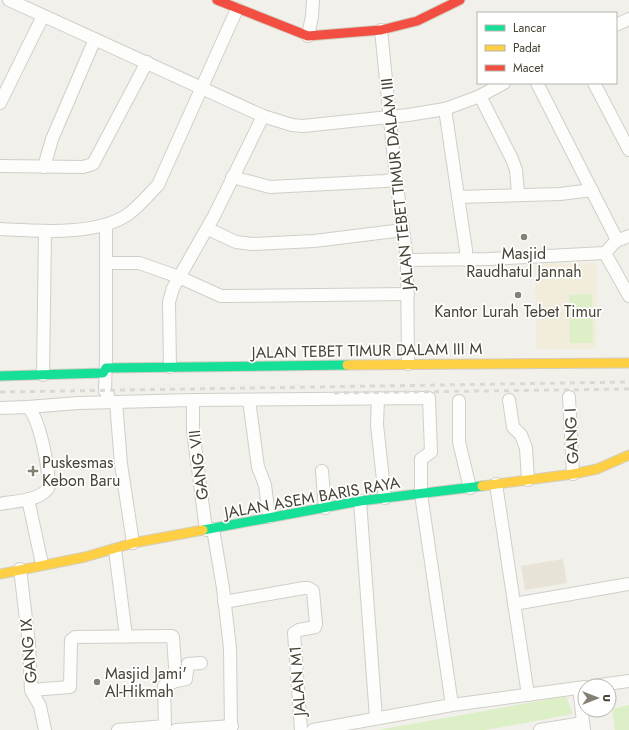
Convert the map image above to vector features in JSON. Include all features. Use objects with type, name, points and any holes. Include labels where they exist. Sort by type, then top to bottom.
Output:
[{"type":"street","points":[[9,0],[201,86],[263,116],[292,125],[304,126],[334,124],[445,109],[480,96],[502,84]]},
{"type":"street","points":[[217,0],[308,36],[381,30],[417,21],[460,0]]},
{"type":"street","points":[[308,36],[312,16],[313,0]]},
{"type":"street","points":[[0,229],[45,232],[106,225],[127,215],[138,206],[158,185],[201,86],[237,9]]},
{"type":"street","points":[[0,103],[43,16]]},
{"type":"street","points":[[617,25],[629,19]]},
{"type":"street","name":"JALAN TEBET TIMUR DALAM III","points":[[381,30],[391,116],[396,179],[407,260],[408,364]]},
{"type":"street","points":[[44,166],[52,139],[95,39]]},
{"type":"street","points":[[0,166],[83,167],[93,164],[147,62]]},
{"type":"street","points":[[538,84],[592,190],[616,241]]},
{"type":"street","points":[[595,84],[629,150]]},
{"type":"street","points":[[480,96],[512,159],[516,170],[518,194]]},
{"type":"street","points":[[445,109],[466,250],[466,260]]},
{"type":"street","points":[[170,367],[169,302],[173,288],[208,229],[263,116]]},
{"type":"street","points":[[232,177],[270,187],[385,181],[396,179]]},
{"type":"street","points":[[458,196],[560,194],[592,190]]},
{"type":"street","points":[[106,225],[107,264],[105,391],[112,402],[133,543]]},
{"type":"street","points":[[208,229],[236,242],[252,244],[314,241],[403,230]]},
{"type":"street","points":[[0,376],[43,375],[45,232]]},
{"type":"street","points":[[407,260],[466,260],[605,253],[616,241],[629,236]]},
{"type":"street","points":[[605,253],[629,296]]},
{"type":"street","points":[[107,264],[139,263],[179,277],[221,296],[408,294]]},
{"type":"street","name":"JALAN TEBET TIMUR DALAM III M","points":[[43,375],[103,373],[106,368],[629,363]]},
{"type":"street","points":[[0,408],[28,407],[42,404],[112,402],[428,397],[430,400],[431,452],[421,459],[421,494],[452,705]]},
{"type":"street","name":"GANG I","points":[[569,397],[573,474]]},
{"type":"street","points":[[378,398],[377,425],[385,498]]},
{"type":"street","name":"GANG VII","points":[[193,400],[193,430],[209,529],[224,602],[230,648],[232,728]]},
{"type":"street","points":[[249,400],[258,467],[265,485],[269,517]]},
{"type":"street","points":[[508,400],[513,426],[521,435],[526,448],[528,480]]},
{"type":"street","points":[[459,401],[459,442],[470,488]]},
{"type":"street","points":[[0,504],[28,499],[44,493],[49,486],[40,430],[35,416],[28,407]]},
{"type":"street","name":"JALAN ASEM BARIS RAYA","points":[[0,574],[42,564],[115,550],[133,543],[360,501],[573,474],[597,468],[629,455]]},
{"type":"street","points":[[322,471],[325,508]]},
{"type":"street","points":[[496,484],[528,695]]},
{"type":"street","points":[[28,499],[42,564]]},
{"type":"street","points":[[360,501],[376,718]]},
{"type":"street","points":[[115,550],[126,636]]},
{"type":"street","name":"GANG IX","points":[[20,569],[30,644],[31,690],[40,706],[45,730]]},
{"type":"street","points":[[514,604],[629,584]]},
{"type":"street","name":"JALAN M1","points":[[224,602],[308,588],[311,589],[314,596],[315,627],[299,630],[294,633],[301,730]]},
{"type":"street","points":[[31,690],[70,687],[71,640],[73,638],[126,636],[173,637],[176,681]]},
{"type":"street","points":[[118,730],[165,726],[164,686],[176,681],[186,680],[188,664],[201,663]]},
{"type":"street","points":[[617,682],[629,680]]},
{"type":"street","points":[[313,730],[452,705],[577,689]]},
{"type":"street","points":[[540,730],[584,727]]},
{"type":"street","points":[[176,730],[232,728]]},
{"type":"shaded area","points":[[597,263],[596,349],[536,349],[535,264]]},
{"type":"shaded area","points":[[563,559],[567,583],[525,590],[521,566]]},
{"type":"green space","points":[[592,294],[593,343],[570,343],[569,295]]},
{"type":"green space","points":[[566,696],[573,714],[486,730],[378,730]]},
{"type":"green space","points":[[629,705],[629,730],[615,730],[613,718],[617,718],[617,708]]},
{"type":"railway","points":[[0,392],[629,382]]},
{"type":"railway","points":[[334,393],[629,389]]},
{"type":"traffic: fast","points":[[0,376],[103,373],[106,368],[347,365]]},
{"type":"traffic: fast","points":[[203,530],[360,501],[482,486]]},
{"type":"traffic: slow","points":[[347,365],[629,363]]},
{"type":"traffic: slow","points":[[482,486],[573,474],[597,469],[629,455]]},
{"type":"traffic: slow","points":[[0,574],[85,557],[133,543],[203,530]]},
{"type":"traffic: jam","points":[[217,0],[308,36],[381,30],[417,21],[460,0]]},
{"type":"place","name":"Masjid Raudhatul Jannah","points":[[524,237]]},
{"type":"place","name":"Kantor Lurah Tebet Timur","points":[[518,295]]},
{"type":"place","name":"Puskesmas Kebon Baru","points":[[33,471]]},
{"type":"place","name":"Masjid Jami' Al-Hikmah","points":[[97,682]]}]
